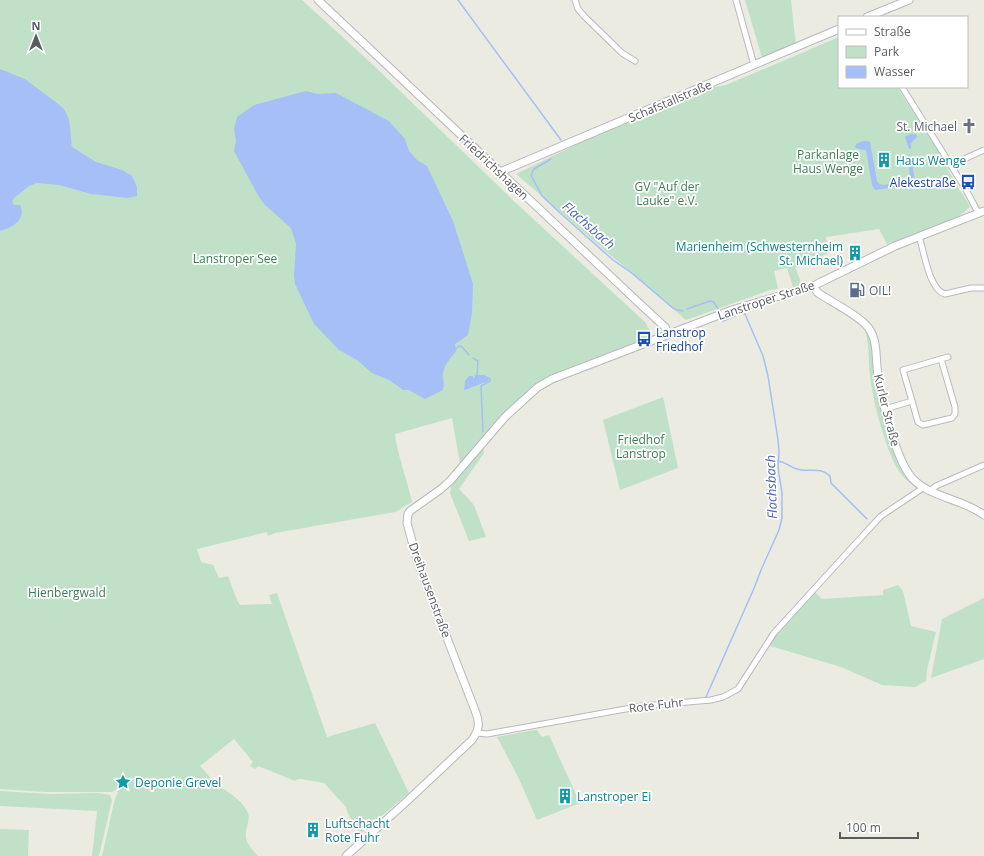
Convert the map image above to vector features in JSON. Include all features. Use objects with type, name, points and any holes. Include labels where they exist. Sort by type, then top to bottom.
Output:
[{"type":"main road","name":"Friedrichshagen","points":[[318,0],[665,327],[668,334]]},
{"type":"main road","points":[[869,16],[908,0]]},
{"type":"main road","name":"Schafstallstraße","points":[[500,172],[838,29]]},
{"type":"main road","name":"Lanstroper Straße","points":[[590,364],[732,310],[813,286],[871,256],[981,212]]},
{"type":"main road","name":"Kurler Straße","points":[[813,286],[818,293],[867,325],[874,337],[878,374],[885,409],[898,451],[904,466],[912,478],[926,489],[954,500],[984,515]]},
{"type":"main road","name":"Dreihausenstraße","points":[[477,733],[479,725],[476,713],[418,563],[408,527],[408,514],[446,485],[505,417],[538,387],[552,379],[590,364]]},
{"type":"main road","points":[[346,856],[472,740],[477,733]]},
{"type":"street","points":[[575,0],[578,9],[584,16],[622,53],[635,60]]},
{"type":"street","points":[[736,0],[754,65]]},
{"type":"street","points":[[903,88],[981,212]]},
{"type":"street","points":[[951,165],[984,150]]},
{"type":"street","points":[[919,236],[930,276],[935,287],[941,293],[984,288]]},
{"type":"street","points":[[941,359],[955,407],[955,414],[952,418],[923,425],[918,422],[904,370],[941,359],[948,357]]},
{"type":"street","points":[[885,409],[912,401]]},
{"type":"street","name":"Rote Fuhr","points":[[477,733],[487,734],[642,706],[711,700],[723,697],[738,689],[779,628],[881,516],[926,489],[984,465]]},
{"type":"green space","name":"Lanstroper See","points":[[0,0],[302,0],[371,63],[516,203],[645,322],[650,331],[649,337],[548,376],[538,383],[460,464],[452,418],[395,434],[398,451],[412,502],[395,512],[275,533],[268,536],[267,532],[197,549],[201,562],[213,565],[219,578],[228,576],[240,605],[272,604],[269,595],[277,593],[327,737],[375,723],[409,793],[360,834],[348,814],[346,807],[324,783],[301,779],[295,781],[258,766],[255,769],[250,766],[253,762],[234,739],[200,766],[215,782],[238,799],[247,811],[249,818],[246,835],[247,841],[258,856],[102,856],[115,798],[118,793],[116,790],[111,792],[45,792],[0,789]]},
{"type":"green space","points":[[745,0],[791,0],[796,46],[763,61]]},
{"type":"green space","points":[[838,37],[838,88],[898,88],[935,144],[954,181],[970,206],[965,212],[945,223],[887,244],[879,229],[826,237],[829,253],[795,267],[802,285],[793,287],[787,268],[774,271],[778,289],[770,290],[686,320],[516,174],[637,115],[695,90],[726,85]]},
{"type":"green space","points":[[864,327],[874,337],[877,367],[898,451],[919,490],[907,481],[901,474],[895,465],[885,441],[877,413],[872,387],[869,370],[868,345]]},
{"type":"green space","name":"Friedhof Lanstrop","points":[[663,397],[678,468],[620,490],[603,420]]},
{"type":"green space","points":[[483,446],[484,453],[459,489],[474,505],[486,537],[469,541],[450,493],[452,483]]},
{"type":"green space","points":[[898,585],[903,591],[911,626],[936,632],[927,670],[926,681],[915,687],[882,685],[841,667],[767,645],[813,590],[822,599],[883,595],[883,590]]},
{"type":"green space","points":[[984,598],[984,659],[931,678],[942,619]]},
{"type":"green space","points":[[537,730],[542,737],[549,735],[580,803],[537,820],[519,779],[497,737]]},
{"type":"green space","points":[[0,791],[50,794],[98,793],[110,795],[112,800],[99,856],[92,856],[97,811],[0,806]]},
{"type":"green space","points":[[0,829],[29,830],[28,856],[0,856]]},
{"type":"water","points":[[0,69],[25,79],[62,107],[68,116],[72,147],[96,162],[122,170],[132,176],[137,187],[137,196],[128,198],[91,194],[59,185],[37,183],[29,186],[14,198],[12,201],[14,205],[20,205],[22,215],[17,222],[9,228],[0,231]]},
{"type":"water","name":"Lanstroper See","points":[[306,91],[318,94],[336,93],[389,121],[405,139],[409,151],[417,160],[427,166],[453,221],[473,284],[472,313],[468,335],[455,344],[456,351],[445,367],[443,376],[443,390],[425,399],[409,390],[403,390],[389,380],[372,373],[357,360],[339,350],[314,324],[295,284],[294,275],[296,244],[291,228],[265,205],[259,197],[234,151],[236,141],[234,128],[237,117],[254,105]]},
{"type":"water","points":[[911,134],[916,134],[917,137],[911,143],[911,148],[909,149],[905,137]]},
{"type":"water","points":[[863,141],[870,142],[877,181],[879,184],[884,185],[909,180],[908,156],[910,154],[915,180],[914,184],[875,190],[872,185],[866,150],[855,147],[856,144]]},
{"type":"water","points":[[475,375],[484,375],[488,377],[489,380],[464,390],[465,381],[469,376],[473,376],[474,378]]},
{"type":"waterway","name":"Flachsbach","points":[[458,0],[561,140]]},
{"type":"waterway","name":"Flachsbach","points":[[551,159],[534,169],[531,175],[542,196],[613,260],[633,274],[674,309],[683,311]]},
{"type":"waterway","name":"Flachsbach","points":[[687,309],[710,301],[714,302],[719,311]]},
{"type":"waterway","name":"Flachsbach","points":[[706,697],[779,530],[782,518],[782,493],[778,468],[778,440],[768,376],[763,356],[745,314],[742,313],[723,321],[722,320]]},
{"type":"waterway","points":[[456,349],[459,346],[462,347],[469,355]]},
{"type":"waterway","points":[[473,358],[478,361],[477,375]]},
{"type":"waterway","points":[[483,432],[481,386],[490,381],[489,378]]},
{"type":"waterway","points":[[777,461],[784,462],[801,470],[818,470],[826,473],[830,476],[831,483],[867,519]]},
{"type":"place","name":"St. Michael","points":[[969,126]]},
{"type":"place","name":"Haus Wenge","points":[[884,160]]},
{"type":"place","name":"Alekestraße","points":[[968,182]]},
{"type":"place","name":"Marienheim (Schwesternheim St. Michael)","points":[[855,253]]},
{"type":"place","name":"OIL!","points":[[857,290]]},
{"type":"place","name":"Lanstrop Friedhof","points":[[644,339]]},
{"type":"place","name":"Deponie Grevel","points":[[123,782]]},
{"type":"place","name":"Lanstroper Ei","points":[[565,796]]},
{"type":"place","name":"Luftschacht Rote Fuhr","points":[[313,830]]},
{"type":"park label","name":"Parkanlage Haus Wenge","points":[[828,161]]},
{"type":"park label","name":"GV \"Auf der Lauke\" e.V.","points":[[667,193]]},
{"type":"park label","name":"Hienbergwald","points":[[67,592]]}]
